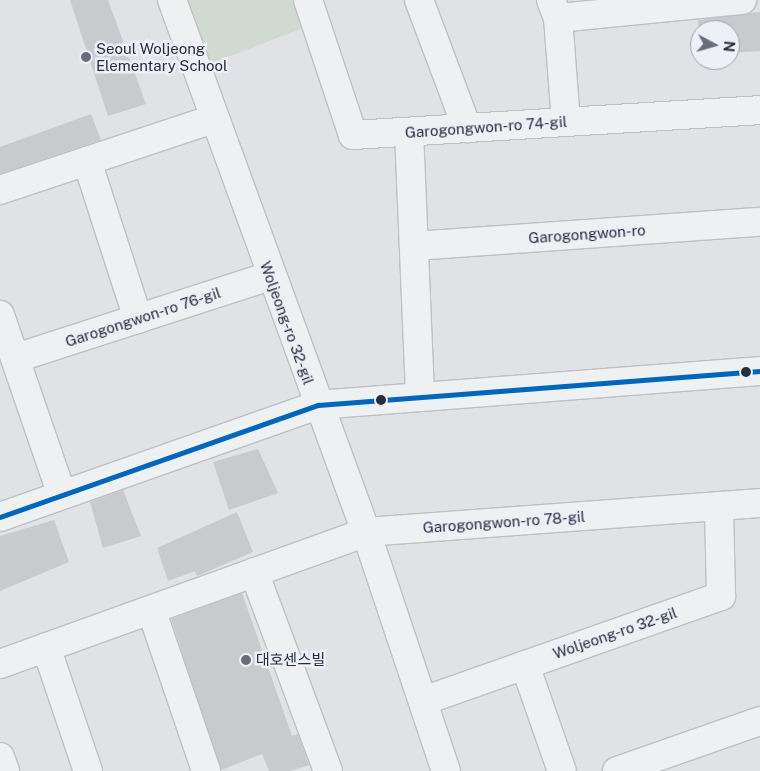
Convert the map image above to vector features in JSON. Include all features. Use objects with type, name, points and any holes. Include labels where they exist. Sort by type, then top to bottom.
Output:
[{"type":"street","name":"Woljeong-ro 32-gil","points":[[172,0],[270,276],[366,532],[446,771]]},
{"type":"street","name":"Garogongwon-ro 74-gil","points":[[308,0],[354,135],[760,110]]},
{"type":"street","points":[[419,0],[467,128]]},
{"type":"street","points":[[566,122],[555,9],[742,0]]},
{"type":"street","points":[[0,190],[214,119]]},
{"type":"street","points":[[409,132],[420,394]]},
{"type":"street","points":[[87,161],[138,319]]},
{"type":"street","name":"Garogongwon-ro","points":[[414,246],[760,222]]},
{"type":"street","name":"Garogongwon-ro 76-gil","points":[[16,358],[270,276]]},
{"type":"street","points":[[0,315],[62,496]]},
{"type":"street","points":[[0,517],[318,405],[420,394],[760,371]]},
{"type":"street","name":"Garogongwon-ro 78-gil","points":[[0,664],[152,612],[254,572],[366,532],[760,503]]},
{"type":"street","name":"Woljeong-ro 32-gil","points":[[423,701],[721,596],[719,506]]},
{"type":"street","points":[[254,572],[328,771]]},
{"type":"street","points":[[152,612],[206,771]]},
{"type":"street","points":[[46,647],[88,771]]},
{"type":"street","points":[[525,664],[562,771]]},
{"type":"street","points":[[617,771],[760,721]]},
{"type":"street","points":[[0,757],[5,771]]},
{"type":"shaded area","points":[[184,0],[301,0],[310,25],[208,65]]},
{"type":"building","points":[[70,0],[108,0],[146,104],[108,116]]},
{"type":"building","points":[[760,12],[760,51],[740,52],[740,20],[698,20]]},
{"type":"building","points":[[91,114],[101,140],[0,174],[0,147]]},
{"type":"building","points":[[258,449],[278,493],[229,510],[213,462]]},
{"type":"building","points":[[123,490],[141,536],[103,548],[90,502]]},
{"type":"building","points":[[237,512],[253,552],[197,576],[195,571],[168,581],[157,548]]},
{"type":"building","points":[[54,520],[69,562],[0,591],[0,536]]},
{"type":"building","points":[[242,593],[292,736],[298,734],[309,765],[290,771],[269,771],[262,754],[221,770],[171,619]]},
{"type":"transit line","points":[[0,517],[318,405],[760,371]]},
{"type":"place","name":"Seoul Woljeong Elementary School","points":[[86,57]]},
{"type":"place","name":"대호센스빌","points":[[246,660]]}]
